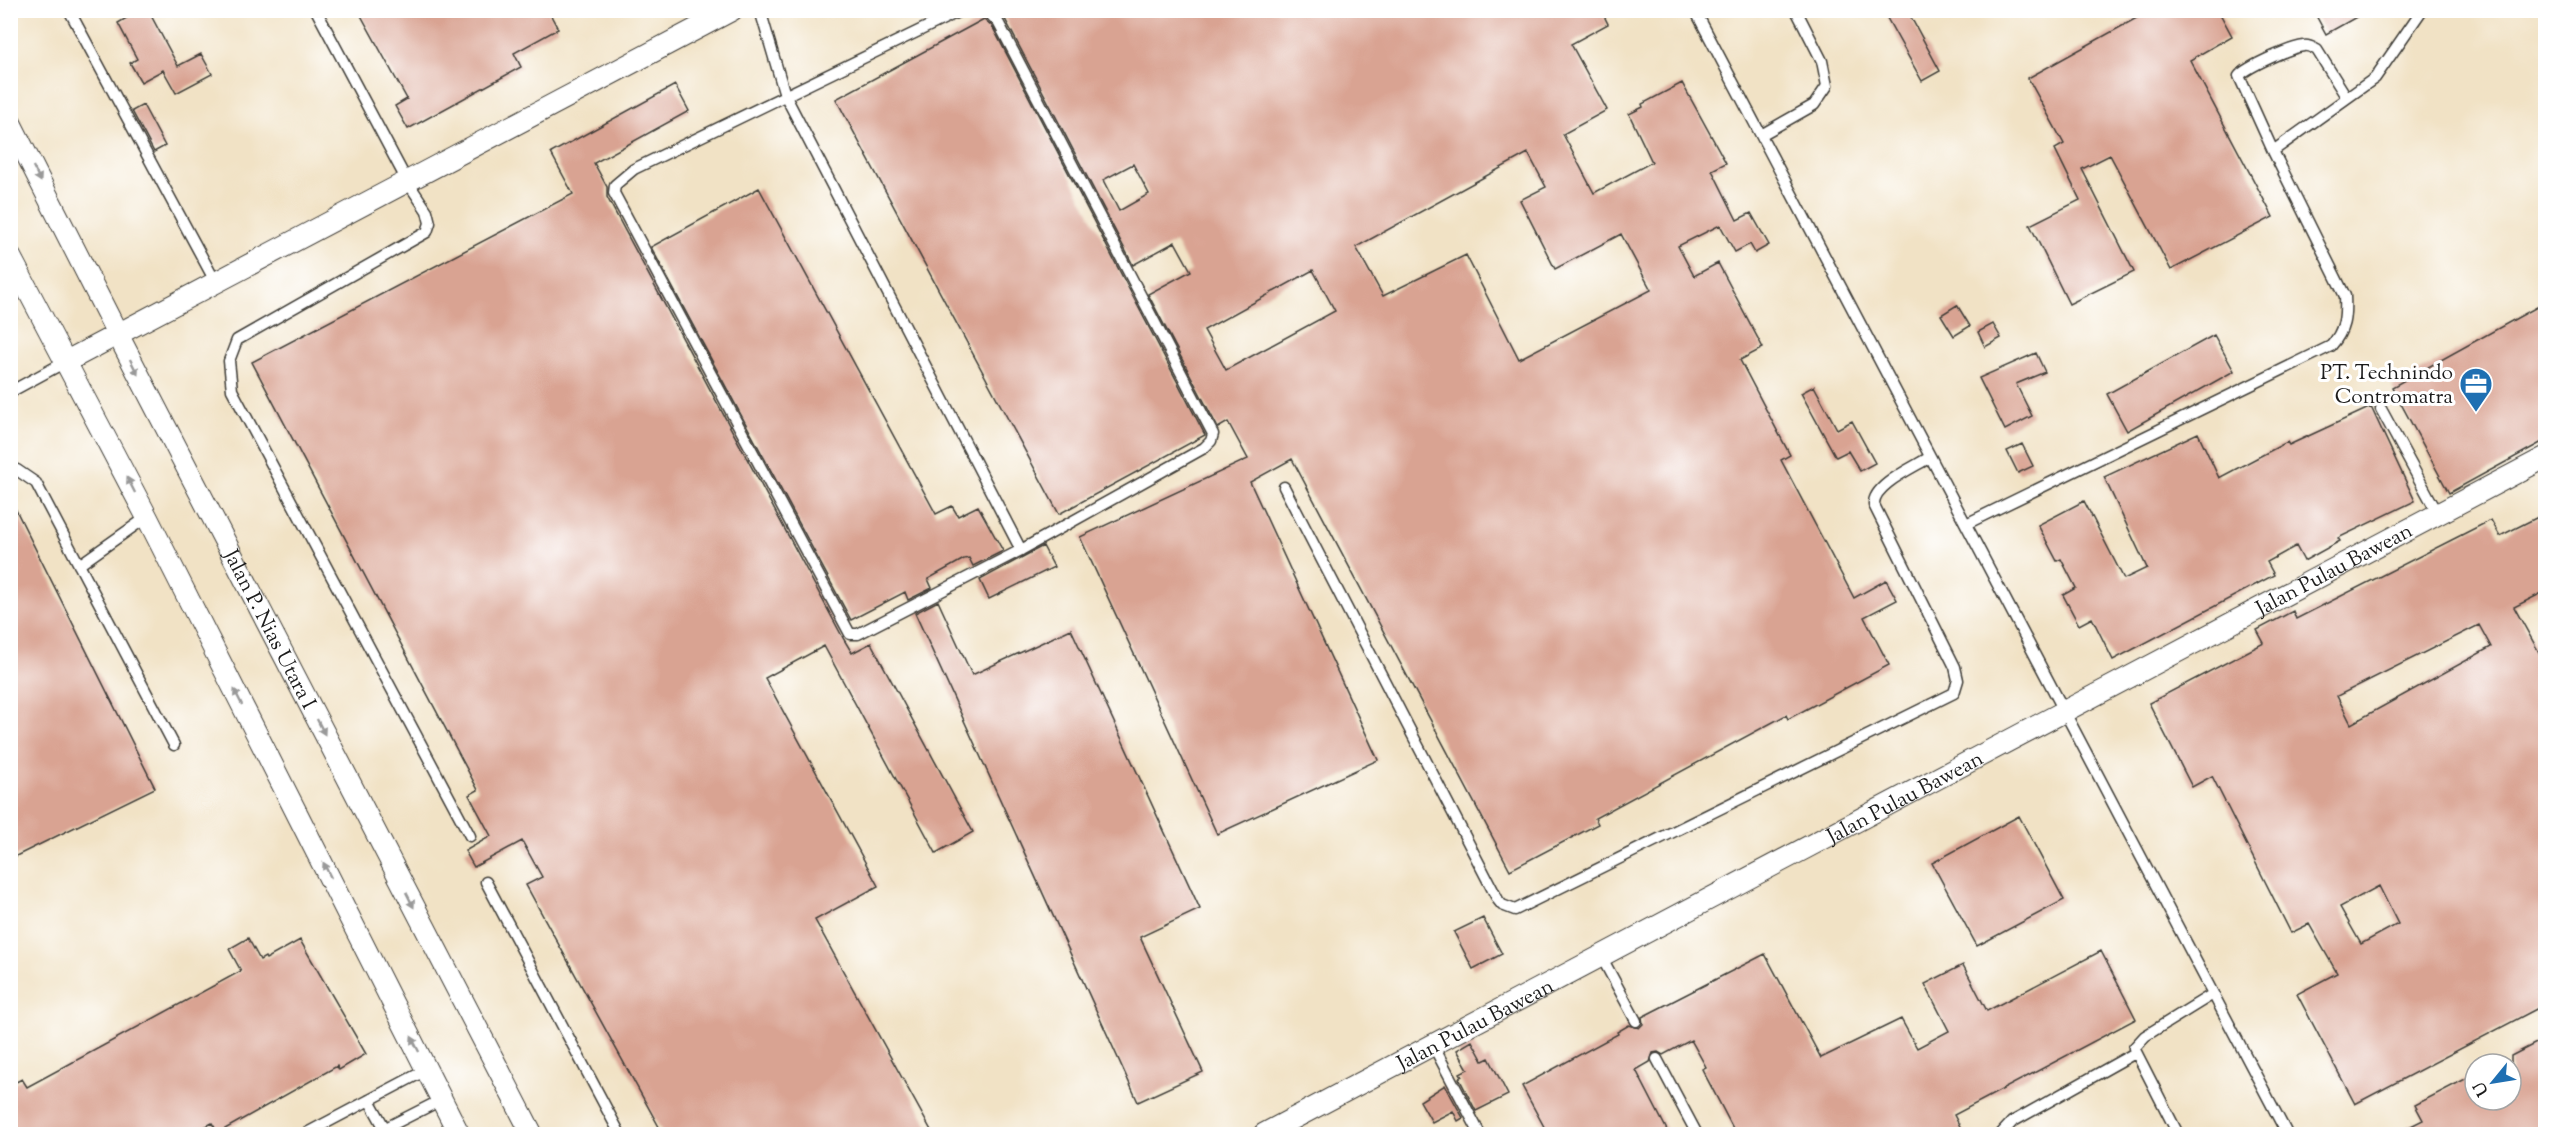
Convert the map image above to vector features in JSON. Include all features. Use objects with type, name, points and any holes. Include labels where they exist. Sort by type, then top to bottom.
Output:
[{"type":"street","points":[[67,361],[732,10]]},
{"type":"street","name":"Jalan P. Nias Utara I","points":[[10,122],[532,1134]]},
{"type":"street","points":[[10,256],[147,517],[459,1134]]},
{"type":"street","name":"Jalan Pulau Bawean","points":[[1264,1134],[1434,1047],[1601,956],[1733,889],[2064,711],[2546,457]]},
{"type":"lane","points":[[69,10],[216,283]]},
{"type":"lane","points":[[316,10],[407,181],[427,212],[430,223],[427,232],[237,340],[229,361],[232,390],[470,836]]},
{"type":"lane","points":[[760,10],[785,95],[1021,550]]},
{"type":"lane","points":[[962,10],[634,169],[615,185],[614,193],[850,634],[858,634],[1021,550],[1204,448],[1211,441],[1213,434],[998,22],[986,10]]},
{"type":"lane","points":[[1695,10],[2287,1134]]},
{"type":"lane","points":[[1761,135],[1814,105],[1827,86],[1822,61],[1796,10]]},
{"type":"lane","points":[[2273,151],[2383,70],[2422,10]]},
{"type":"lane","points":[[1966,524],[2331,346],[2339,337],[2346,320],[2344,296],[2240,81],[2240,73],[2281,54],[2310,46],[2317,50],[2347,98]]},
{"type":"lane","points":[[10,392],[67,361]]},
{"type":"lane","points":[[2381,409],[2438,514]]},
{"type":"lane","points":[[1284,487],[1498,900],[1502,905],[1515,910],[1954,693],[1958,680],[1955,667],[1873,499],[1880,488],[1930,457]]},
{"type":"lane","points":[[10,469],[17,470],[36,483],[174,746]]},
{"type":"lane","points":[[79,565],[147,517]]},
{"type":"lane","points":[[486,882],[620,1134]]},
{"type":"lane","points":[[1601,956],[1636,1021]]},
{"type":"lane","points":[[2178,1134],[2134,1053],[2135,1044],[2213,994]]},
{"type":"lane","points":[[1434,1047],[1480,1134]]},
{"type":"lane","points":[[2001,1134],[2012,1122],[2134,1053]]},
{"type":"lane","points":[[1657,1059],[1697,1134]]},
{"type":"lane","points":[[305,1134],[428,1069]]},
{"type":"lane","points":[[369,1100],[387,1131]]},
{"type":"lane","points":[[374,1134],[387,1131],[441,1100]]},
{"type":"building","points":[[140,10],[148,10],[178,66],[201,54],[212,74],[176,93],[163,70],[141,82],[130,63],[137,59],[118,23]]},
{"type":"building","points":[[358,10],[548,10],[558,29],[514,53],[521,67],[408,129],[395,106],[407,99]]},
{"type":"building","points":[[1000,10],[1601,10],[1608,24],[1571,44],[1607,110],[1563,134],[1594,193],[1652,162],[1629,114],[1643,107],[1642,104],[1682,83],[1726,163],[1712,170],[1737,220],[1751,213],[1769,245],[1755,253],[1750,244],[1735,252],[1720,225],[1678,246],[1694,276],[1718,263],[1763,348],[1740,360],[1790,455],[1781,460],[1854,598],[1886,580],[1897,600],[1864,617],[1889,665],[1788,719],[1786,715],[1595,818],[1598,824],[1510,870],[1292,459],[1250,482],[1378,760],[1217,834],[1080,537],[1248,459],[1228,422],[1218,428],[1148,294],[1191,271],[1175,242],[1133,265],[1005,19],[998,12]],"holes":[[[1528,153],[1546,187],[1520,200],[1555,269],[1621,234],[1651,290],[1519,359],[1466,255],[1383,296],[1356,247]],[[1133,164],[1149,194],[1119,211],[1103,180]],[[1313,270],[1335,311],[1226,370],[1204,330]]]},
{"type":"building","points":[[1901,10],[1907,10],[1940,71],[1922,81],[1887,18]]},
{"type":"building","points":[[2151,10],[2218,10],[2232,36],[2190,60],[2273,217],[2171,270],[2110,155],[2082,169],[2134,272],[2069,304],[2030,225],[2080,200],[2055,149],[2064,144],[2028,78]]},
{"type":"building","points":[[2313,10],[2369,10],[2326,34]]},
{"type":"building","points":[[984,19],[992,26],[1205,435],[1059,514],[836,99]]},
{"type":"building","points":[[675,85],[689,111],[594,163],[607,187],[607,197],[843,638],[852,653],[871,643],[973,832],[936,853],[824,646],[765,678],[878,886],[815,920],[933,1134],[663,1134],[526,885],[542,877],[522,841],[474,867],[465,851],[491,836],[469,795],[478,790],[252,362],[573,194],[551,153]]},
{"type":"building","points":[[143,105],[165,146],[154,152],[132,111]]},
{"type":"building","points":[[759,188],[936,514],[952,506],[958,516],[978,506],[1003,551],[973,566],[969,558],[964,559],[928,579],[932,588],[908,600],[905,592],[851,620],[651,247]]},
{"type":"building","name":"PT. Technindo Contromatra","points":[[2546,302],[2546,440],[2449,493],[2392,387]]},
{"type":"building","points":[[1957,305],[1970,326],[1954,336],[1941,315]]},
{"type":"building","points":[[1993,324],[2001,338],[1985,347],[1978,332]]},
{"type":"building","points":[[2214,335],[2234,371],[2127,431],[2107,394]]},
{"type":"building","points":[[2036,353],[2045,372],[2016,384],[2032,416],[2005,430],[1979,378]]},
{"type":"building","points":[[1814,386],[1837,429],[1852,421],[1875,463],[1860,471],[1848,451],[1836,457],[1801,393]]},
{"type":"building","points":[[2371,407],[2415,501],[2338,538],[2340,541],[2304,561],[2296,546],[2267,562],[2274,575],[2113,660],[2092,618],[2079,625],[2063,595],[2076,588],[2061,559],[2057,561],[2038,525],[2084,501],[2124,579],[2147,568],[2104,477],[2198,433],[2219,478],[2287,442],[2289,445]]},
{"type":"building","points":[[2022,444],[2033,466],[2018,473],[2007,451]]},
{"type":"building","points":[[10,498],[155,788],[10,859]]},
{"type":"building","points":[[2546,513],[2546,591],[2514,607],[2546,665],[2546,1004],[2355,1104],[2297,994],[2337,973],[2309,924],[2291,933],[2212,776],[2192,787],[2149,703],[2264,643],[2257,630],[2293,611],[2296,619],[2491,520],[2500,536]],"holes":[[[2479,625],[2491,647],[2351,724],[2337,696]],[[2379,886],[2398,924],[2361,944],[2340,907]]]},
{"type":"building","points":[[1043,546],[1054,567],[989,599],[980,580]]},
{"type":"building","points":[[938,601],[972,675],[1071,629],[1200,909],[1140,937],[1203,1072],[1138,1102],[915,613]]},
{"type":"building","points":[[2019,816],[2064,900],[1977,946],[1932,863]]},
{"type":"building","points":[[1483,918],[1502,954],[1473,969],[1454,932]]},
{"type":"building","points":[[248,938],[260,960],[300,940],[366,1054],[339,1070],[337,1066],[218,1133],[212,1123],[191,1134],[10,1134],[10,1085],[22,1079],[27,1087],[241,971],[229,949]]},
{"type":"building","points":[[2101,951],[2136,1019],[1954,1115],[1964,1134],[1736,1134],[1702,1069],[1706,1067],[1691,1040],[1663,1055],[1658,1052],[1653,1053],[1650,1062],[1636,1070],[1669,1134],[1548,1134],[1522,1086],[1618,1034],[1617,1032],[1629,1025],[1639,1028],[1643,1024],[1642,1017],[1765,954],[1821,1058],[1901,1019],[1917,1048],[1949,1031],[1925,984],[1963,965],[1987,1011]]},
{"type":"building","points":[[2546,1038],[2546,1134],[2395,1134],[2423,1120],[2415,1105],[2463,1080],[2463,1112],[2523,1112],[2523,1052],[2519,1052]]},
{"type":"building","points":[[1472,1041],[1483,1061],[1489,1058],[1508,1095],[1476,1111],[1459,1078],[1462,1076],[1460,1073],[1468,1069],[1457,1050]]},
{"type":"building","points":[[1445,1085],[1463,1118],[1458,1121],[1453,1111],[1432,1122],[1420,1101]]},
{"type":"place","name":"PT. Technindo Contromatra","points":[[2476,413]]}]
